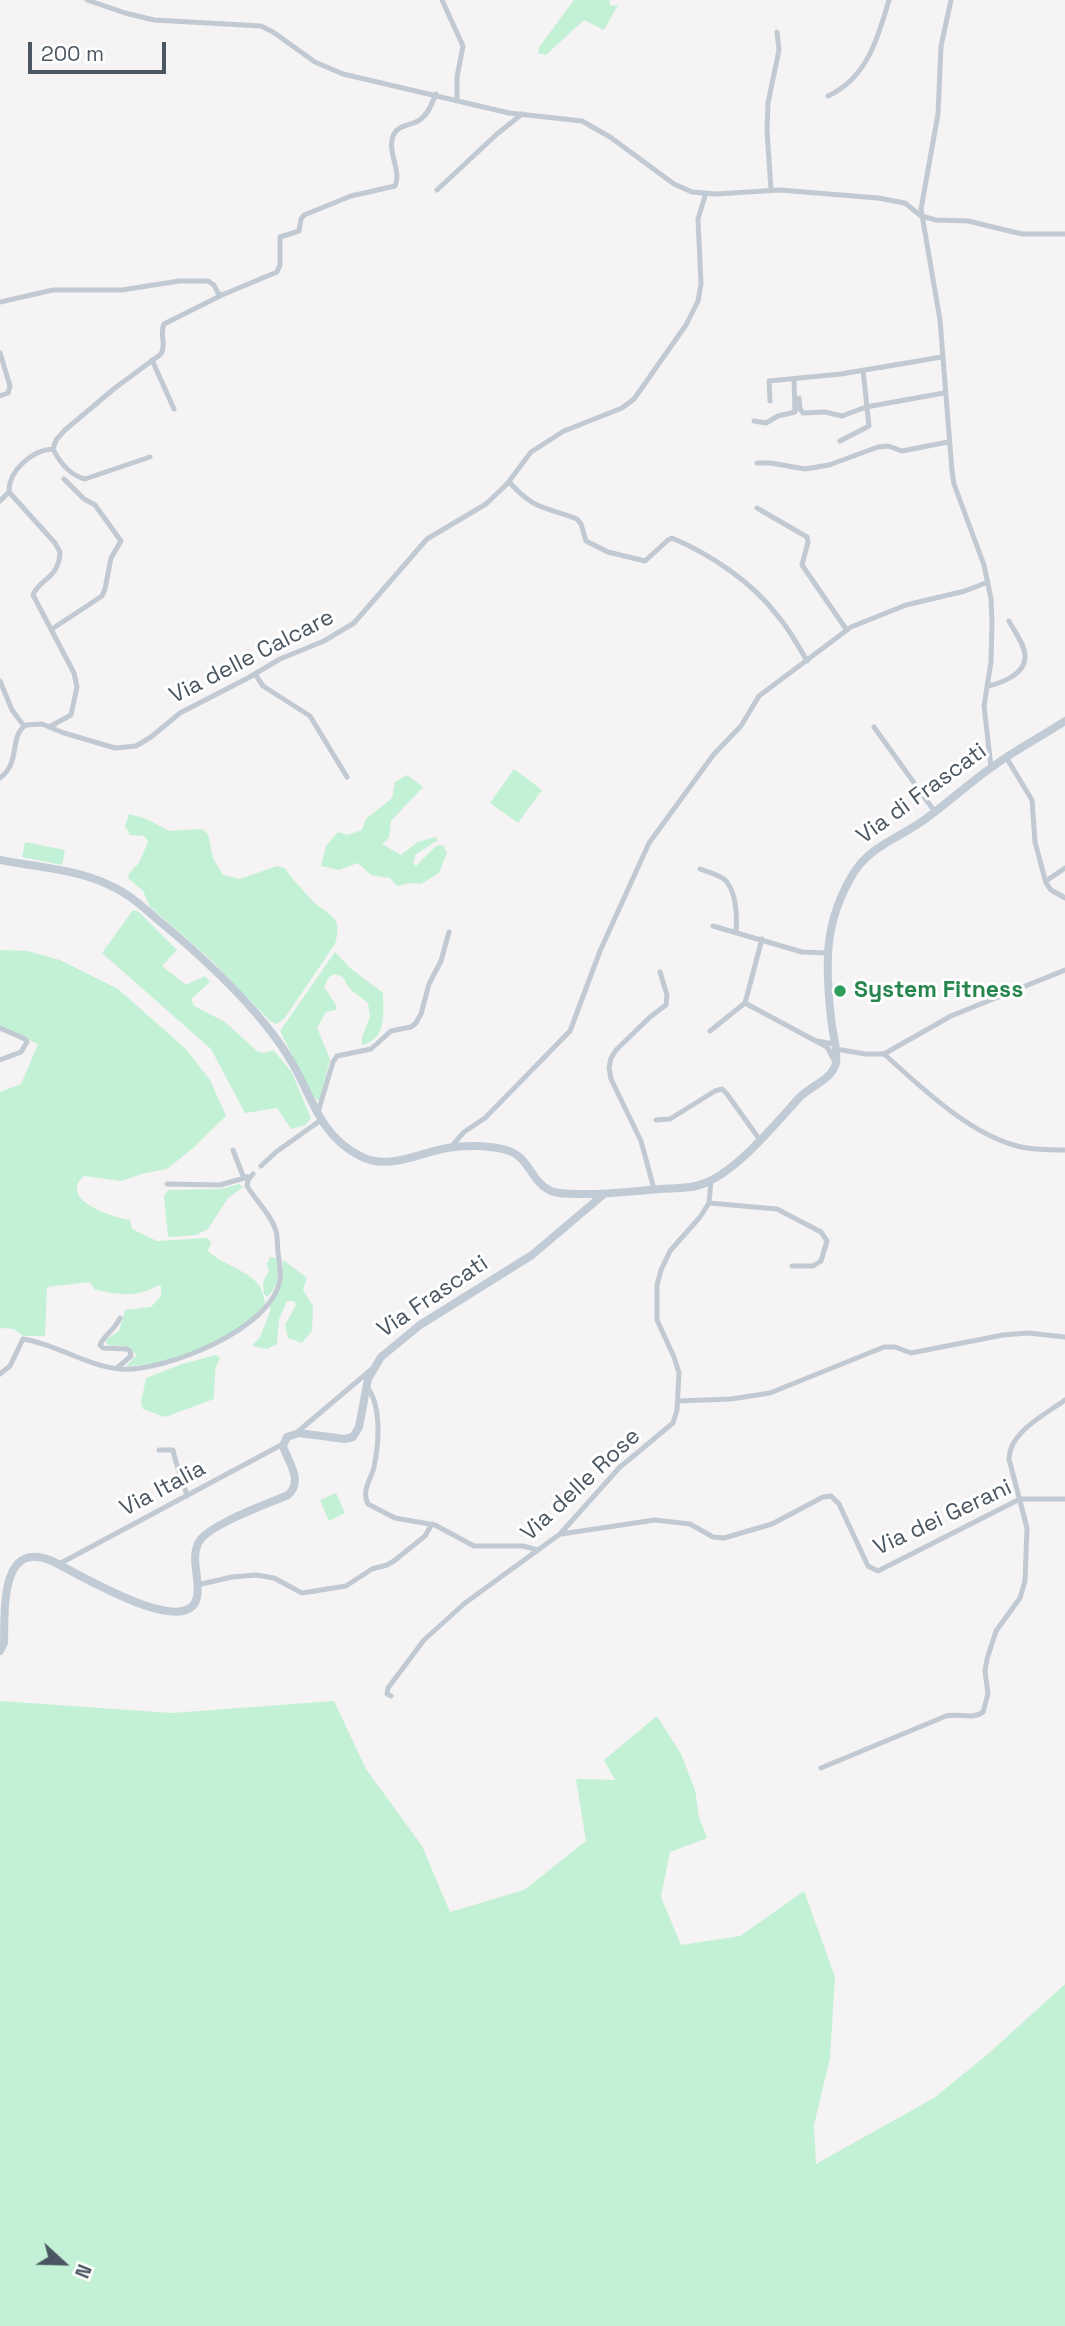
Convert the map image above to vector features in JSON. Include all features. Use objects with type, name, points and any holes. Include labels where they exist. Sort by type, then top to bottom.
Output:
[{"type":"main road","name":"Via di Frascati","points":[[833,1049],[827,953],[830,930],[836,907],[860,864],[873,850],[911,829],[991,767],[1065,721]]},
{"type":"main road","points":[[0,860],[87,877],[108,884],[135,901],[187,944],[267,1026],[292,1062],[319,1118],[342,1144],[362,1157],[376,1162],[395,1161],[452,1147],[506,1150],[523,1158],[541,1184],[550,1191],[604,1194],[692,1186],[711,1180],[760,1140],[804,1092],[829,1076],[833,1049]]},
{"type":"main road","name":"Via Frascati","points":[[295,1434],[345,1439],[353,1437],[358,1429],[366,1386],[381,1357],[420,1325],[532,1255],[604,1194]]},
{"type":"main road","points":[[0,1651],[4,1643],[6,1583],[13,1565],[25,1558],[34,1556],[59,1564],[125,1599],[149,1607],[179,1611],[188,1609],[197,1599],[195,1553],[204,1536],[213,1529],[292,1491],[295,1476],[283,1444],[287,1437],[295,1434]]},
{"type":"street","points":[[87,0],[159,21],[261,26],[308,58],[336,71],[436,94],[457,102],[587,123],[677,185],[692,192],[771,190],[878,198],[905,203],[921,202]]},
{"type":"street","points":[[442,0],[463,45],[457,78],[457,102]]},
{"type":"street","points":[[828,96],[850,81],[868,59],[877,39],[888,0]]},
{"type":"street","points":[[951,0],[941,46],[937,122],[921,202],[921,216],[940,320],[948,442],[954,484],[988,582],[992,622],[985,710],[991,767]]},
{"type":"street","points":[[771,190],[768,176],[768,103],[779,50],[777,32]]},
{"type":"street","points":[[150,457],[85,478],[76,476],[63,466],[53,449],[56,440],[65,430],[163,349],[164,324],[279,270],[280,237],[299,231],[301,219],[305,214],[351,196],[395,186],[397,180],[391,151],[394,135],[398,129],[422,118],[436,94]]},
{"type":"street","points":[[437,190],[522,114]]},
{"type":"street","name":"Via delle Calcare","points":[[24,726],[37,723],[114,748],[134,746],[151,737],[180,713],[280,659],[324,641],[354,623],[426,538],[483,506],[509,482],[526,456],[567,429],[630,403],[686,325],[695,308],[700,291],[698,219],[706,193]]},
{"type":"street","points":[[905,203],[921,216],[948,222],[968,221],[1022,234],[1065,234]]},
{"type":"street","points":[[0,302],[49,291],[122,290],[179,281],[208,281],[222,295]]},
{"type":"street","points":[[0,353],[10,386],[8,393],[0,396]]},
{"type":"street","points":[[770,401],[766,379],[794,379],[942,357]]},
{"type":"street","points":[[152,359],[174,409]]},
{"type":"street","points":[[840,441],[868,428],[863,370]]},
{"type":"street","points":[[754,421],[765,423],[795,412],[794,379]]},
{"type":"street","points":[[799,398],[801,410],[806,413],[825,412],[842,416],[866,407],[944,393]]},
{"type":"street","points":[[757,463],[805,469],[829,465],[879,446],[902,451],[948,442]]},
{"type":"street","points":[[49,727],[71,715],[77,685],[75,673],[33,593],[54,573],[60,560],[60,551],[9,492],[9,479],[41,451],[53,449]]},
{"type":"street","points":[[52,629],[102,596],[111,558],[121,541],[94,503],[84,499],[64,479]]},
{"type":"street","points":[[509,482],[525,499],[537,506],[577,519],[581,523],[586,541],[606,552],[645,561],[667,540],[673,538],[713,561],[747,585],[772,609],[789,630],[807,661]]},
{"type":"street","points":[[0,501],[9,492]]},
{"type":"street","points":[[757,508],[807,537],[802,565],[846,629]]},
{"type":"street","points":[[452,1147],[464,1132],[483,1120],[570,1031],[600,951],[652,837],[714,754],[737,731],[760,695],[846,629],[892,610],[965,591],[988,582]]},
{"type":"street","points":[[988,686],[1009,678],[1025,661],[1025,653],[1009,621]]},
{"type":"street","points":[[255,674],[263,686],[312,718],[347,778]]},
{"type":"street","points":[[0,681],[12,710],[24,726],[18,734],[12,764],[0,778]]},
{"type":"street","points":[[874,727],[935,812]]},
{"type":"street","points":[[1006,757],[1032,800],[1035,842],[1047,885],[1065,898]]},
{"type":"street","points":[[1047,885],[1065,868]]},
{"type":"street","points":[[700,869],[723,878],[728,884],[736,908],[736,932]]},
{"type":"street","points":[[713,926],[802,952],[827,953]]},
{"type":"street","points":[[261,1166],[319,1118],[336,1058],[341,1054],[371,1049],[390,1032],[397,1028],[411,1027],[416,1023],[429,984],[441,961],[449,932]]},
{"type":"street","points":[[710,1031],[745,1003],[762,939]]},
{"type":"street","points":[[816,1041],[833,1049],[884,1054],[951,1016],[1065,970]]},
{"type":"street","points":[[654,1189],[641,1141],[611,1079],[609,1069],[610,1060],[616,1050],[666,1005],[667,995],[660,972]]},
{"type":"street","points":[[745,1003],[833,1049]]},
{"type":"street","points":[[0,1028],[27,1042],[21,1052],[1,1058]]},
{"type":"street","points":[[884,1054],[938,1100],[986,1133],[1021,1147],[1065,1150]]},
{"type":"street","points":[[656,1120],[669,1119],[722,1089],[760,1140]]},
{"type":"street","points":[[233,1150],[243,1176],[251,1176]]},
{"type":"street","points":[[167,1184],[220,1185],[251,1176]]},
{"type":"street","points":[[0,1374],[10,1366],[20,1341],[24,1339],[117,1368],[151,1366],[198,1352],[249,1322],[270,1301],[280,1277],[277,1240],[271,1220],[247,1186],[251,1176]]},
{"type":"street","points":[[711,1180],[709,1203],[775,1209],[821,1231],[827,1242],[820,1262],[811,1266],[792,1266]]},
{"type":"street","name":"Via delle Rose","points":[[391,1696],[387,1694],[388,1688],[423,1642],[467,1602],[560,1534],[619,1468],[672,1424],[677,1414],[678,1369],[657,1320],[657,1285],[670,1251],[709,1203]]},
{"type":"street","points":[[117,1368],[129,1359],[130,1351],[103,1348],[100,1345],[101,1341],[115,1330],[120,1318]]},
{"type":"street","points":[[678,1401],[731,1399],[770,1393],[884,1347],[911,1353],[1003,1335],[1028,1333],[1065,1338]]},
{"type":"street","points":[[295,1434],[373,1368]]},
{"type":"street","points":[[366,1386],[375,1398],[377,1425],[375,1458],[365,1490],[366,1501],[393,1517],[432,1524],[477,1546],[523,1546],[538,1550]]},
{"type":"street","points":[[821,1768],[946,1716],[974,1716],[983,1712],[988,1694],[985,1671],[987,1659],[996,1631],[1020,1598],[1024,1583],[1028,1530],[1009,1459],[1011,1449],[1017,1437],[1065,1400]]},
{"type":"street","name":"Via Italia","points":[[59,1564],[283,1444]]},
{"type":"street","points":[[159,1450],[173,1450],[187,1496]]},
{"type":"street","name":"Via dei Gerani","points":[[560,1534],[653,1520],[688,1524],[713,1538],[724,1538],[772,1524],[828,1496],[835,1498],[839,1504],[868,1566],[878,1571],[1020,1499],[1065,1499]]},
{"type":"street","points":[[197,1585],[232,1577],[259,1575],[274,1578],[304,1593],[348,1586],[372,1569],[394,1561],[425,1536],[432,1524]]},
{"type":"green space","points":[[574,0],[611,0],[611,6],[618,5],[604,30],[584,20],[546,55],[538,53],[540,46]]},
{"type":"green space","points":[[514,769],[542,790],[518,823],[490,803]]},
{"type":"green space","points":[[407,775],[423,787],[391,821],[389,838],[382,844],[401,855],[418,842],[435,837],[438,840],[416,854],[413,863],[416,866],[436,846],[443,845],[447,853],[439,873],[421,884],[397,886],[390,878],[371,875],[358,863],[339,870],[321,866],[326,846],[338,832],[347,835],[362,830],[366,819],[392,798],[395,782]]},
{"type":"green space","points":[[129,814],[147,819],[169,831],[202,829],[208,834],[213,858],[223,875],[240,879],[277,866],[285,868],[315,903],[335,920],[335,944],[284,1019],[276,1024],[270,1021],[209,958],[150,907],[143,891],[128,878],[139,863],[148,842],[144,836],[130,835],[125,826]]},
{"type":"green space","points":[[25,842],[65,850],[62,865],[22,857]]},
{"type":"green space","points":[[133,910],[139,912],[177,950],[162,966],[186,985],[205,976],[210,982],[191,999],[194,1006],[225,1022],[257,1051],[264,1053],[273,1050],[291,1071],[311,1118],[305,1125],[291,1129],[277,1108],[245,1113],[211,1049],[102,953]]},
{"type":"green space","points":[[0,950],[28,951],[60,960],[118,989],[186,1049],[210,1080],[226,1116],[193,1148],[167,1169],[121,1181],[84,1176],[78,1184],[77,1192],[90,1206],[112,1216],[130,1220],[132,1229],[157,1241],[207,1238],[211,1242],[208,1251],[256,1282],[262,1291],[265,1304],[220,1340],[183,1356],[126,1366],[137,1355],[125,1346],[108,1345],[106,1340],[119,1331],[125,1310],[151,1307],[161,1296],[161,1286],[158,1285],[135,1294],[94,1289],[90,1282],[47,1287],[45,1336],[23,1336],[14,1329],[0,1328],[0,1092],[21,1084],[38,1044],[0,1027]]},
{"type":"green space","points":[[335,952],[350,968],[383,993],[383,1017],[376,1037],[362,1045],[362,1037],[370,1017],[368,1003],[351,989],[343,977],[334,974],[329,977],[324,987],[336,1005],[336,1010],[326,1012],[317,1028],[330,1059],[320,1099],[317,1100],[280,1031]]},
{"type":"green space","points":[[239,1184],[243,1187],[228,1198],[208,1229],[196,1235],[168,1237],[164,1195],[169,1190],[221,1189]]},
{"type":"green space","points":[[270,1257],[277,1258],[278,1274],[276,1284],[267,1297],[264,1294],[263,1282],[269,1271],[267,1264]]},
{"type":"green space","points":[[283,1260],[307,1278],[303,1290],[313,1306],[312,1331],[302,1343],[288,1338],[285,1325],[296,1305],[294,1301],[287,1301],[279,1319],[277,1344],[267,1349],[252,1346],[260,1337],[270,1305],[281,1283]]},
{"type":"green space","points":[[216,1355],[220,1358],[215,1370],[214,1399],[165,1417],[143,1409],[141,1403],[146,1378]]},
{"type":"green space","points":[[336,1493],[345,1513],[329,1521],[320,1500]]},
{"type":"green space","points":[[0,1701],[172,1713],[334,1701],[366,1769],[422,1846],[450,1912],[524,1890],[586,1841],[576,1779],[615,1780],[604,1760],[657,1716],[681,1754],[695,1790],[699,1817],[707,1838],[670,1852],[661,1897],[681,1945],[740,1936],[804,1891],[835,1977],[830,2058],[814,2125],[816,2164],[934,2098],[988,2054],[1065,1984],[1065,2326],[0,2326]]},
{"type":"place","name":"System Fitness","points":[[840,991]]}]
